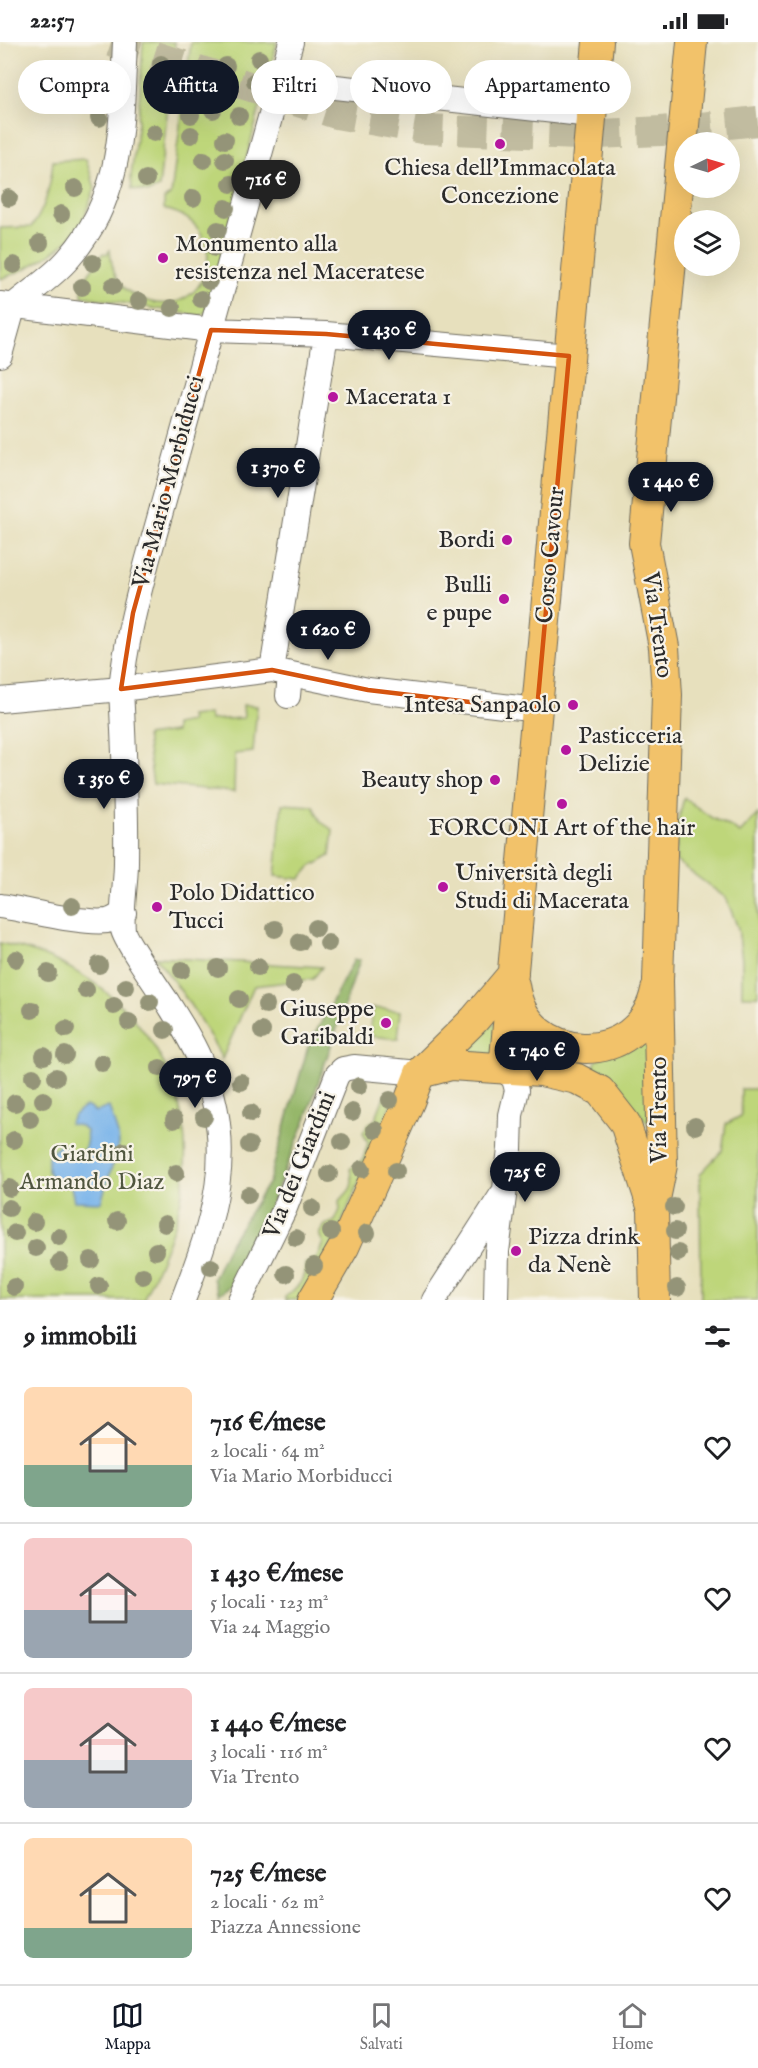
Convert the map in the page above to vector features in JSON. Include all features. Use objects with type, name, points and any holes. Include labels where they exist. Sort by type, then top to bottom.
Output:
[{"type":"main road","name":"Corso Cavour","points":[[504,1069],[597,42]]},
{"type":"main road","name":"Via Trento","points":[[652,1209],[662,1165],[658,981],[667,695],[664,647],[644,543],[692,42]]},
{"type":"main road","points":[[513,974],[519,1004],[530,1022],[541,1033],[564,1045],[579,1048],[594,1048],[620,1040],[639,1025],[654,1001],[658,981]]},
{"type":"main road","points":[[313,1300],[344,1247],[420,1073],[474,1020],[513,974]]},
{"type":"main road","points":[[420,1073],[451,1065],[541,1071],[561,1074],[600,1091],[625,1123],[652,1209],[655,1300]]},
{"type":"street","points":[[0,355],[7,305],[68,260],[84,239],[107,196],[116,167],[125,42]]},
{"type":"street","name":"Via Mario Morbiducci","points":[[286,60],[291,42]]},
{"type":"street","points":[[338,87],[591,115]]},
{"type":"street","name":"Via Mario Morbiducci","points":[[123,922],[126,862],[121,689],[124,665],[136,603],[272,114]]},
{"type":"street","points":[[54,309],[68,260]]},
{"type":"street","points":[[7,305],[211,330],[326,334],[569,356]]},
{"type":"street","points":[[284,680],[326,334]]},
{"type":"street","points":[[0,700],[121,689],[284,680],[537,710]]},
{"type":"street","points":[[0,906],[78,919],[123,922],[189,1036],[203,1066],[214,1098],[220,1131],[221,1165],[212,1214],[199,1260],[183,1300]]},
{"type":"street","points":[[511,1110],[522,1093],[561,1074],[594,1048]]},
{"type":"street","name":"Via dei Giardini","points":[[240,1300],[285,1208],[337,1075],[343,1069],[354,1067],[420,1073]]},
{"type":"street","points":[[496,1300],[497,1252],[510,1149],[511,1110],[502,1081],[504,1069]]},
{"type":"street","points":[[434,1300],[506,1188]]},
{"type":"highlighted area","points":[[211,330],[326,334],[569,356],[537,710],[368,690],[272,670],[121,689],[133,613]]},
{"type":"green space","points":[[143,42],[175,42],[173,60],[143,60],[143,114],[167,114],[159,187],[149,192],[132,189],[131,176],[138,122]]},
{"type":"green space","points":[[191,42],[277,42],[272,60],[251,60],[251,114],[258,114],[206,312],[200,316],[82,296],[82,283],[103,253],[107,254],[110,250],[112,266],[117,279],[126,290],[140,298],[163,303],[183,299],[197,288],[206,271],[207,253],[202,234],[188,219],[164,209],[164,199],[171,195],[182,114],[239,114],[239,60],[189,60]]},
{"type":"green space","points":[[86,159],[95,188],[79,228],[50,254],[31,266],[0,279],[0,228],[31,227],[47,196],[53,161]]},
{"type":"green space","points":[[243,705],[257,706],[253,752],[235,754],[234,792],[153,784],[146,736],[175,732],[175,725],[191,722],[190,716],[209,714],[210,720],[244,718]]},
{"type":"green space","points":[[684,798],[712,818],[740,833],[758,814],[758,996],[742,996],[742,960],[738,928],[726,898],[676,861],[677,824]]},
{"type":"green space","points":[[282,804],[313,806],[321,822],[333,830],[330,856],[310,867],[300,879],[275,876]]},
{"type":"green space","name":"Giardini Armando Diaz","points":[[0,943],[42,955],[80,974],[114,999],[142,1029],[164,1063],[178,1102],[185,1144],[183,1188],[172,1231],[143,1300],[0,1300]]},
{"type":"green space","points":[[155,957],[322,967],[313,979],[254,986],[222,1059],[191,1006]]},
{"type":"green space","points":[[354,960],[360,960],[306,1119],[240,1280],[219,1294],[213,1279],[228,1246],[269,1182],[308,1047]]},
{"type":"green space","points":[[373,1008],[401,1011],[398,1039],[370,1036]]},
{"type":"green space","points":[[503,1015],[498,1057],[464,1054],[467,1047]]},
{"type":"green space","points":[[653,1023],[649,1124],[617,1090],[592,1073],[596,1061]]},
{"type":"green space","points":[[741,1089],[758,1089],[758,1300],[701,1300],[700,1174],[722,1151],[726,1124],[741,1116]]},
{"type":"green space","points":[[385,1094],[394,1099],[334,1241],[299,1300],[285,1300],[285,1297],[297,1287],[302,1279],[305,1264],[317,1257],[323,1243],[319,1234],[325,1225],[335,1221],[340,1210],[339,1201],[351,1187],[350,1169],[363,1159],[368,1143],[363,1132],[368,1124],[375,1120]]},
{"type":"water","points":[[86,1106],[96,1112],[109,1107],[118,1134],[119,1144],[101,1202],[74,1201],[68,1180],[54,1179],[48,1172],[48,1156],[61,1143],[72,1155],[80,1153],[85,1147],[86,1131],[81,1126],[69,1124],[74,1115]]},
{"type":"tunnel","points":[[111,42],[336,114],[422,129],[580,135],[661,131],[758,121]]},
{"type":"place","name":"Chiesa dell'Immacolata Concezione","points":[[500,144]]},
{"type":"place","name":"Monumento alla resistenza nel Maceratese","points":[[163,258]]},
{"type":"place","name":"Macerata 1","points":[[333,397]]},
{"type":"place","name":"Bordi","points":[[507,540]]},
{"type":"place","name":"Bulli e pupe","points":[[504,599]]},
{"type":"place","name":"Intesa Sanpaolo","points":[[573,705]]},
{"type":"place","name":"Pasticceria Delizie","points":[[566,750]]},
{"type":"place","name":"Beauty shop","points":[[495,780]]},
{"type":"place","name":"FORCONI Art of the hair","points":[[562,804]]},
{"type":"place","name":"Università degli Studi di Macerata","points":[[443,887]]},
{"type":"place","name":"Polo Didattico Tucci","points":[[157,907]]},
{"type":"place","name":"Giuseppe Garibaldi","points":[[386,1023]]},
{"type":"place","name":"Pizza drink da Nenè","points":[[516,1251]]}]
